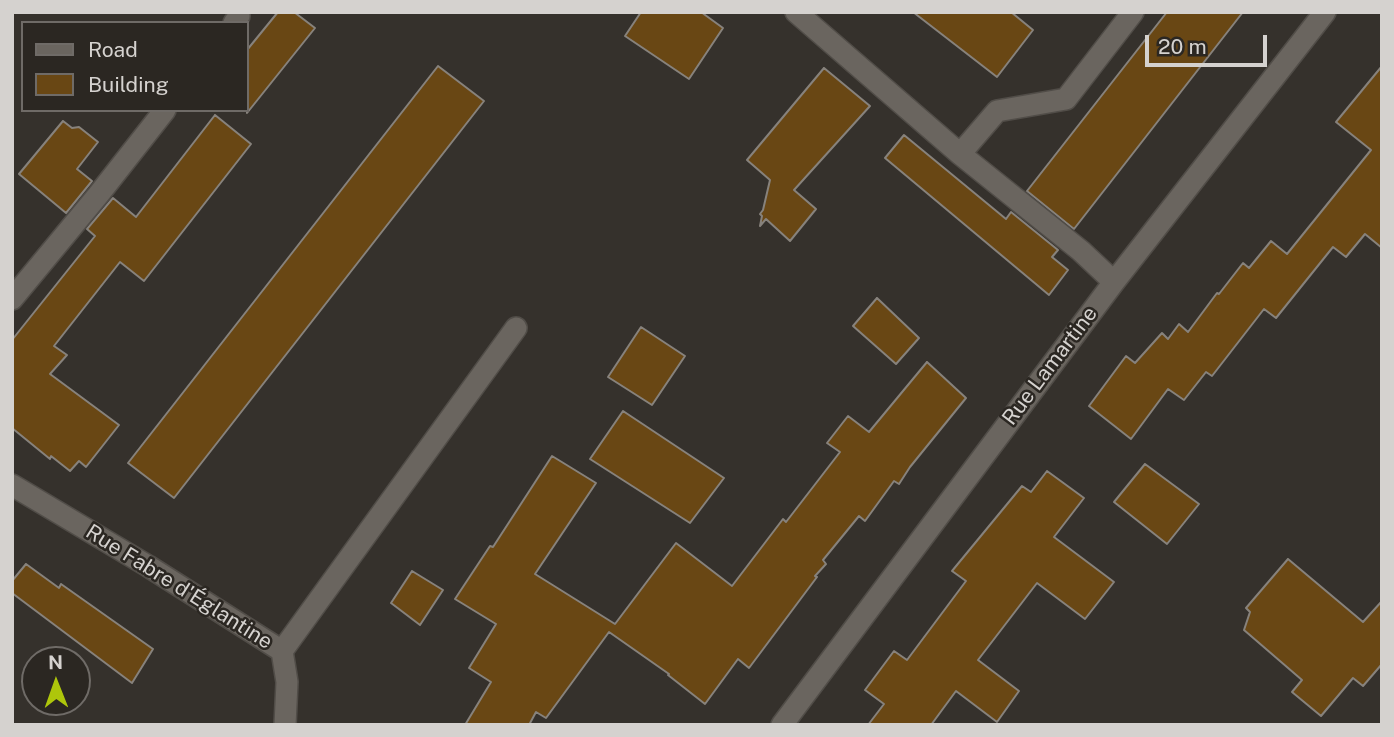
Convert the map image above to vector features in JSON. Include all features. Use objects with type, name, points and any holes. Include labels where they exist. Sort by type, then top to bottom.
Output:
[{"type":"street","points":[[796,12],[960,154],[1081,251],[1114,282]]},
{"type":"street","points":[[960,154],[997,111],[1066,99],[1133,12]]},
{"type":"street","name":"Rue Lamartine","points":[[782,725],[1114,282],[1325,12]]},
{"type":"street","points":[[12,299],[100,194],[163,112]]},
{"type":"street","points":[[282,651],[516,328]]},
{"type":"street","name":"Rue Fabre d'Églantine","points":[[12,485],[148,566],[282,651],[287,682],[285,725]]},
{"type":"building","points":[[278,12],[294,12],[315,28],[248,112],[248,49]]},
{"type":"building","points":[[641,12],[701,12],[723,28],[689,79],[625,36]]},
{"type":"building","points":[[913,12],[1011,12],[1033,30],[997,77]]},
{"type":"building","points":[[1167,12],[1243,12],[1074,229],[1027,191]]},
{"type":"building","points":[[438,66],[484,101],[174,498],[128,463]]},
{"type":"building","points":[[1382,66],[1382,248],[1365,234],[1346,257],[1333,247],[1276,318],[1264,309],[1212,376],[1206,372],[1184,400],[1168,389],[1131,439],[1089,406],[1126,356],[1135,363],[1162,333],[1168,339],[1179,324],[1188,332],[1243,263],[1249,268],[1271,241],[1287,254],[1371,150],[1336,122]]},
{"type":"building","points":[[824,68],[870,106],[794,190],[816,209],[790,241],[766,219],[760,226],[760,214],[770,180],[747,160]]},
{"type":"building","points":[[215,115],[251,144],[144,281],[120,262],[54,346],[67,355],[50,374],[119,425],[86,467],[79,461],[70,471],[51,456],[50,459],[12,428],[12,340],[95,236],[87,229],[113,198],[136,217]]},
{"type":"building","points":[[63,121],[72,128],[79,127],[98,142],[77,169],[92,181],[66,213],[19,174]]},
{"type":"building","points":[[904,135],[1006,219],[1011,212],[1058,250],[1052,257],[1068,270],[1049,295],[885,158]]},
{"type":"building","points":[[877,298],[919,338],[896,364],[853,326]]},
{"type":"building","points":[[641,327],[685,356],[652,405],[608,377]]},
{"type":"building","points":[[927,362],[966,398],[899,484],[894,481],[865,521],[859,516],[823,560],[826,564],[749,668],[738,659],[705,704],[669,674],[609,632],[546,718],[536,712],[529,725],[465,725],[491,682],[469,668],[496,624],[455,599],[490,546],[493,547],[552,456],[596,483],[535,574],[615,624],[676,543],[732,586],[783,519],[786,522],[840,452],[827,443],[848,416],[869,432]]},
{"type":"building","points":[[623,411],[724,478],[690,523],[590,459]]},
{"type":"building","points":[[1145,464],[1199,504],[1167,544],[1114,502]]},
{"type":"building","points":[[1047,471],[1084,498],[1054,537],[1114,582],[1085,619],[1037,583],[978,660],[1019,691],[997,722],[956,691],[931,725],[868,725],[884,704],[865,690],[894,651],[907,660],[966,581],[952,571],[1022,486],[1031,492]]},
{"type":"building","points":[[1288,559],[1363,622],[1382,601],[1382,664],[1363,686],[1353,678],[1321,716],[1292,692],[1302,680],[1244,630],[1250,612],[1246,608]]},
{"type":"building","points":[[26,564],[59,588],[61,584],[153,649],[132,683],[91,652],[91,646],[83,646],[12,593],[12,581]]},
{"type":"building","points":[[412,571],[443,590],[420,625],[391,603]]}]
